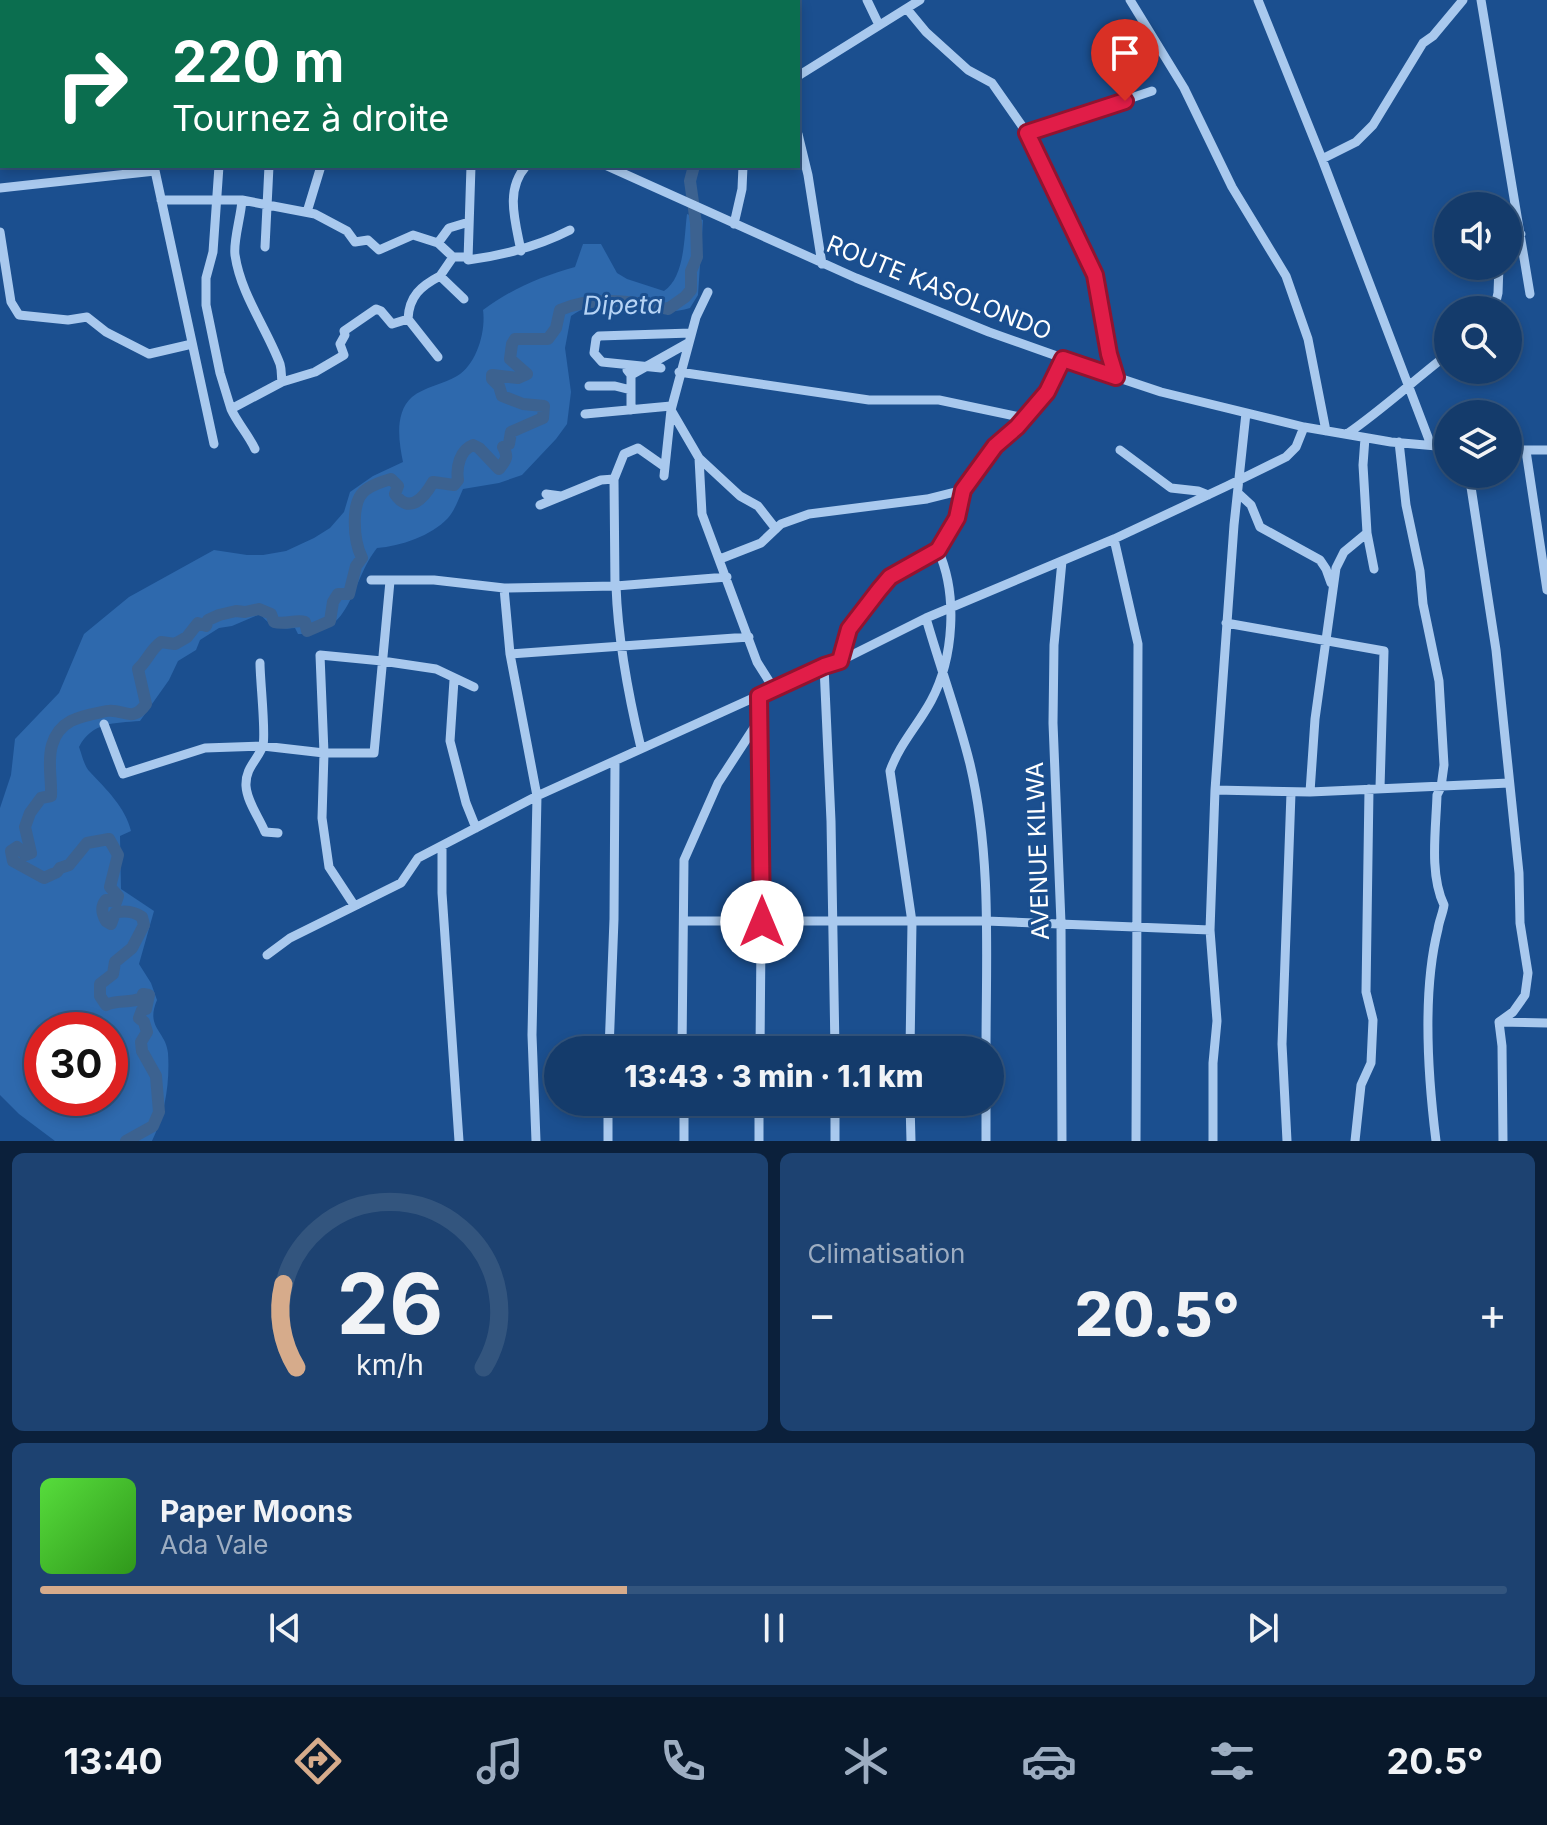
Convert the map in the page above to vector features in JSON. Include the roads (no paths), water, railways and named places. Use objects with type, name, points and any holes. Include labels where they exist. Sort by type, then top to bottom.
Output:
[{"type":"street","points":[[867,0],[879,25]]},
{"type":"street","points":[[800,75],[920,0]]},
{"type":"street","points":[[1130,0],[1184,88],[1232,187],[1286,276],[1308,339],[1326,431]]},
{"type":"street","points":[[1258,0],[1431,445]]},
{"type":"street","points":[[1322,159],[1356,142],[1373,125],[1423,43],[1433,36],[1463,0]]},
{"type":"street","points":[[1481,0],[1514,192]]},
{"type":"street","points":[[907,9],[926,32],[968,70],[992,83],[1027,133],[1095,275],[1116,377]]},
{"type":"street","points":[[1027,133],[1152,91]]},
{"type":"street","points":[[800,145],[822,264]]},
{"type":"street","points":[[0,188],[154,168],[214,444]]},
{"type":"street","points":[[219,168],[213,252],[206,278],[206,305],[231,409],[240,428],[248,432],[255,449]]},
{"type":"street","points":[[265,247],[269,168]]},
{"type":"street","points":[[307,212],[320,168]]},
{"type":"street","points":[[467,257],[471,168]]},
{"type":"street","points":[[521,251],[512,202],[517,176],[524,168]]},
{"type":"street","name":"ROUTE KASOLONDO","points":[[611,168],[822,264],[1116,377],[1161,392],[1304,427],[1434,445]]},
{"type":"street","points":[[734,224],[743,168]]},
{"type":"street","points":[[161,200],[242,200],[307,212],[335,222],[355,242],[368,240],[377,249],[413,235],[438,243],[453,257],[467,257],[468,260],[521,251],[570,230]]},
{"type":"street","points":[[242,200],[235,255],[250,305],[282,370],[282,382]]},
{"type":"street","points":[[438,243],[449,228],[469,222]]},
{"type":"street","points":[[0,232],[11,302],[19,315],[68,320],[87,317],[106,332],[149,354],[192,344]]},
{"type":"street","points":[[1522,241],[1530,294]]},
{"type":"street","points":[[438,357],[408,319],[408,308],[413,296],[425,284],[440,276],[453,257]]},
{"type":"street","points":[[440,276],[464,299]]},
{"type":"street","points":[[641,748],[621,646],[616,586],[614,479],[624,454],[638,448],[664,471],[671,408],[679,372],[708,292]]},
{"type":"street","points":[[231,409],[282,382],[315,372],[344,355],[340,344],[344,331],[376,309],[392,324],[408,319]]},
{"type":"street","points":[[661,368],[602,362],[594,353],[596,339],[599,336],[690,338]]},
{"type":"street","points":[[631,375],[690,338]]},
{"type":"street","points":[[840,661],[849,629],[890,577],[938,550],[957,518],[963,490],[995,446],[1047,392],[1063,359]]},
{"type":"street","points":[[624,364],[631,375],[631,410]]},
{"type":"street","points":[[1347,434],[1385,408],[1434,365]]},
{"type":"street","points":[[679,372],[869,400],[939,400],[1025,418]]},
{"type":"street","points":[[589,386],[615,386],[631,390]]},
{"type":"street","points":[[585,414],[671,408]]},
{"type":"street","points":[[671,408],[699,458],[740,496],[758,506],[776,529]]},
{"type":"street","points":[[1213,1141],[1213,1063],[1217,1021],[1210,930],[1215,790],[1226,623],[1246,413]]},
{"type":"street","points":[[267,955],[290,938],[401,883],[418,858],[537,796],[840,661],[926,618],[1114,539],[1208,495],[1286,457],[1296,447],[1304,427]]},
{"type":"street","points":[[1365,438],[1363,465],[1367,533],[1374,569]]},
{"type":"street","points":[[1399,442],[1406,505],[1439,681],[1444,765],[1437,795],[1436,851],[1437,891],[1444,905],[1438,929],[1429,1020],[1432,1114],[1436,1141]]},
{"type":"street","points":[[1120,450],[1171,488],[1208,495]]},
{"type":"street","points":[[1522,451],[1547,450]]},
{"type":"street","points":[[1526,451],[1547,590]]},
{"type":"street","points":[[699,458],[702,514],[757,662],[774,689]]},
{"type":"street","points":[[540,505],[601,480],[614,479]]},
{"type":"street","points":[[560,498],[565,485]]},
{"type":"street","points":[[1471,488],[1496,650],[1519,873],[1520,923],[1528,973],[1525,995],[1513,1012],[1499,1022]]},
{"type":"street","points":[[720,559],[761,543],[781,524],[809,514],[927,499],[963,490]]},
{"type":"street","points":[[1238,493],[1251,505],[1260,527],[1320,560],[1333,589]]},
{"type":"street","points":[[546,494],[560,498]]},
{"type":"street","points":[[1310,792],[1315,719],[1336,568],[1344,552],[1367,533]]},
{"type":"street","points":[[1114,539],[1138,644],[1136,1141]]},
{"type":"street","points":[[910,1036],[912,922],[890,771],[895,755],[932,699],[949,643],[947,571],[938,550]]},
{"type":"street","name":"AVENUE KILWA","points":[[1062,561],[1054,645],[1053,723],[1061,923],[1062,1141]]},
{"type":"street","points":[[371,580],[434,580],[504,588],[616,586],[727,577]]},
{"type":"street","points":[[104,724],[123,774],[205,748],[263,746],[324,753],[374,753],[390,581]]},
{"type":"street","points":[[504,588],[510,654],[537,796],[532,1035],[536,1141]]},
{"type":"street","points":[[926,618],[970,765],[982,843],[986,1036]]},
{"type":"street","points":[[1226,623],[1384,651],[1374,788],[1366,992],[1373,1020],[1371,1063],[1361,1085],[1355,1141]]},
{"type":"street","points":[[510,654],[749,637]]},
{"type":"street","points":[[354,905],[329,867],[322,818],[324,753],[320,655],[436,669],[474,687]]},
{"type":"street","points":[[260,663],[263,746],[253,759],[246,785],[250,803],[257,811],[265,832],[278,833]]},
{"type":"street","points":[[824,666],[835,1036]]},
{"type":"street","points":[[454,680],[450,741],[466,803],[476,828]]},
{"type":"street","points":[[759,696],[760,1036]]},
{"type":"street","points":[[682,1036],[684,860],[718,783],[759,720]]},
{"type":"street","points":[[610,1036],[615,762]]},
{"type":"street","points":[[1215,790],[1291,793],[1509,783]]},
{"type":"street","points":[[1287,1141],[1282,1044],[1291,793]]},
{"type":"street","points":[[442,847],[442,893],[459,1141]]},
{"type":"street","points":[[684,921],[986,921],[1210,930]]},
{"type":"street","points":[[1499,1022],[1547,1023]]},
{"type":"street","points":[[1499,1022],[1503,1141]]},
{"type":"street","points":[[608,1116],[608,1141]]},
{"type":"street","points":[[684,1116],[684,1141]]},
{"type":"street","points":[[759,1116],[759,1141]]},
{"type":"street","points":[[835,1116],[835,1141]]},
{"type":"street","points":[[910,1116],[911,1141]]},
{"type":"street","points":[[986,1116],[986,1141]]},
{"type":"waterway","name":"Dipeta","points":[[126,1141],[153,1126],[159,1112],[156,1076],[142,1051],[141,1042],[147,1032],[139,1018],[142,1010],[146,1009],[149,995],[106,1005],[100,996],[100,984],[113,974],[115,962],[132,948],[144,925],[142,917],[132,912],[115,913],[111,924],[103,916],[102,908],[106,900],[116,902],[118,896],[110,887],[118,855],[109,839],[87,843],[69,865],[44,878],[13,861],[11,851],[17,847],[26,855],[31,853],[25,827],[41,798],[51,796],[50,758],[56,736],[67,724],[81,717],[107,711],[132,714],[141,710],[146,704],[138,669],[161,642],[175,644],[187,637],[198,623],[206,626],[208,620],[219,615],[259,609],[271,614],[274,622],[305,622],[307,631],[330,621],[333,602],[338,594],[349,594],[356,566],[362,558],[355,532],[355,511],[361,494],[391,479],[398,486],[395,494],[400,500],[411,504],[416,502],[433,482],[454,485],[458,480],[462,455],[473,445],[499,469],[506,458],[503,447],[509,444],[511,432],[543,418],[544,406],[523,404],[502,396],[499,386],[492,379],[492,375],[518,378],[527,374],[510,359],[515,339],[548,339],[556,328],[560,310],[572,306],[614,301],[668,309],[691,290],[691,271],[697,257],[690,181],[693,168]]}]
